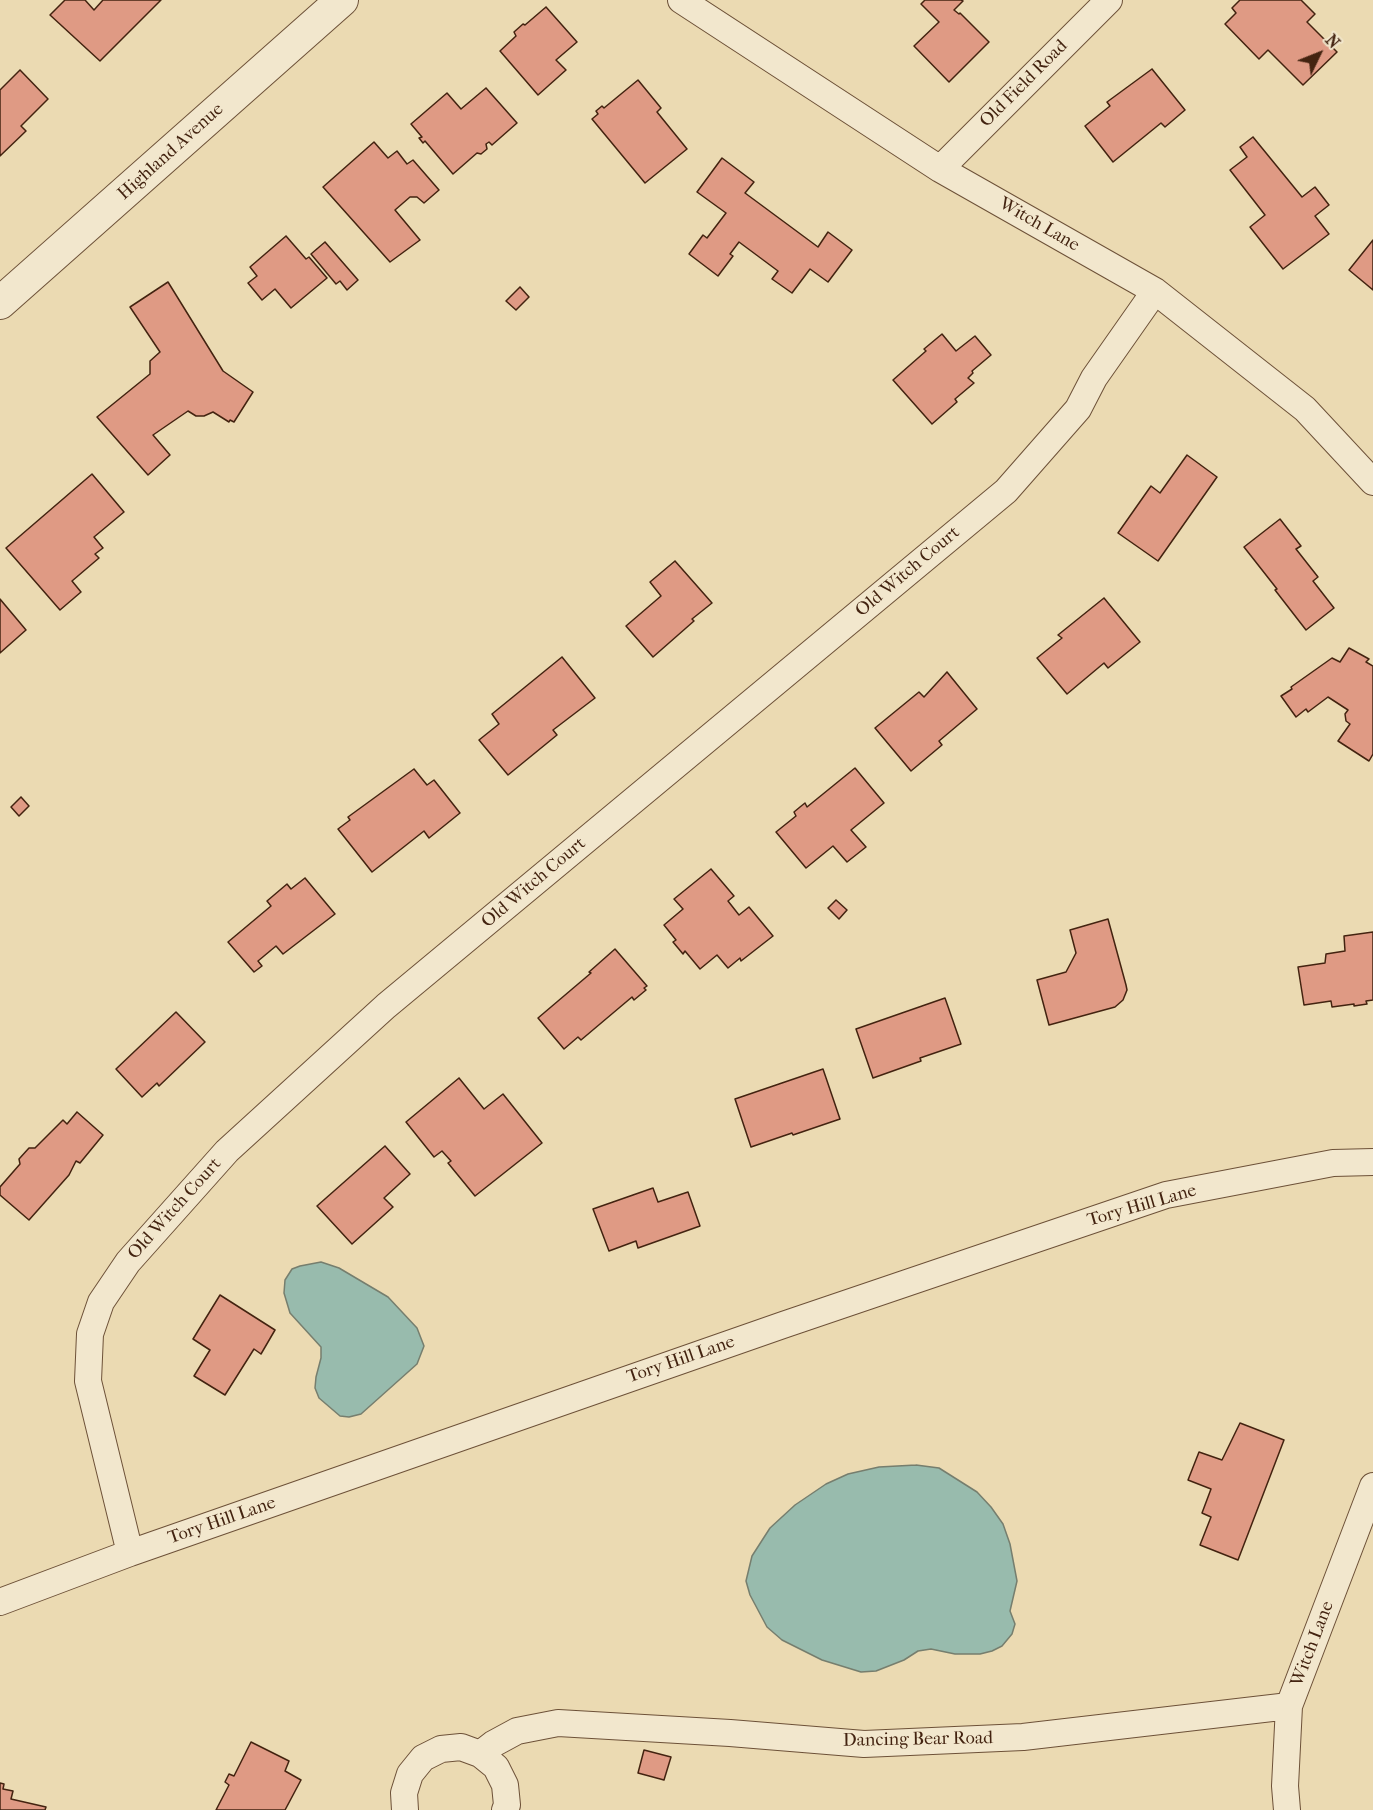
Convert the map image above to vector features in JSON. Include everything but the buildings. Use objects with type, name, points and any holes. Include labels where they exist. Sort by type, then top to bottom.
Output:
[{"type":"street","name":"Highland Avenue","points":[[0,303],[342,0]]},
{"type":"street","name":"Witch Lane","points":[[681,0],[940,169],[1155,291],[1305,409],[1373,482]]},
{"type":"street","name":"Old Field Road","points":[[940,169],[1109,0]]},
{"type":"street","name":"Old Witch Court","points":[[130,1553],[88,1381],[90,1334],[101,1302],[128,1262],[227,1151],[386,1006],[1006,491],[1078,409],[1094,378],[1155,291]]},
{"type":"street","name":"Tory Hill Lane","points":[[0,1602],[130,1553],[795,1321],[1166,1195],[1333,1163],[1373,1162]]},
{"type":"street","name":"Witch Lane","points":[[1287,1810],[1285,1786],[1289,1706],[1373,1486]]},
{"type":"street","name":"Dancing Bear Road","points":[[480,1754],[493,1744],[518,1731],[558,1723],[730,1732],[864,1744],[1023,1737],[1289,1706]]},
{"type":"street","points":[[405,1810],[404,1793],[410,1774],[423,1758],[441,1749],[461,1747],[480,1754],[496,1767],[505,1785],[507,1805],[505,1810]]},
{"type":"shaded area","points":[[321,1262],[339,1268],[388,1297],[417,1328],[424,1346],[417,1364],[361,1414],[349,1417],[340,1416],[319,1398],[315,1388],[321,1347],[290,1313],[284,1293],[285,1280],[292,1269]]},
{"type":"shaded area","points":[[916,1465],[939,1468],[977,1492],[1003,1524],[1010,1544],[1017,1581],[1010,1611],[1015,1624],[1012,1634],[1002,1646],[992,1651],[980,1654],[955,1654],[931,1649],[918,1651],[904,1660],[876,1671],[861,1672],[822,1660],[782,1640],[767,1627],[750,1595],[746,1581],[752,1556],[770,1528],[795,1505],[826,1484],[848,1474],[879,1467]]}]
